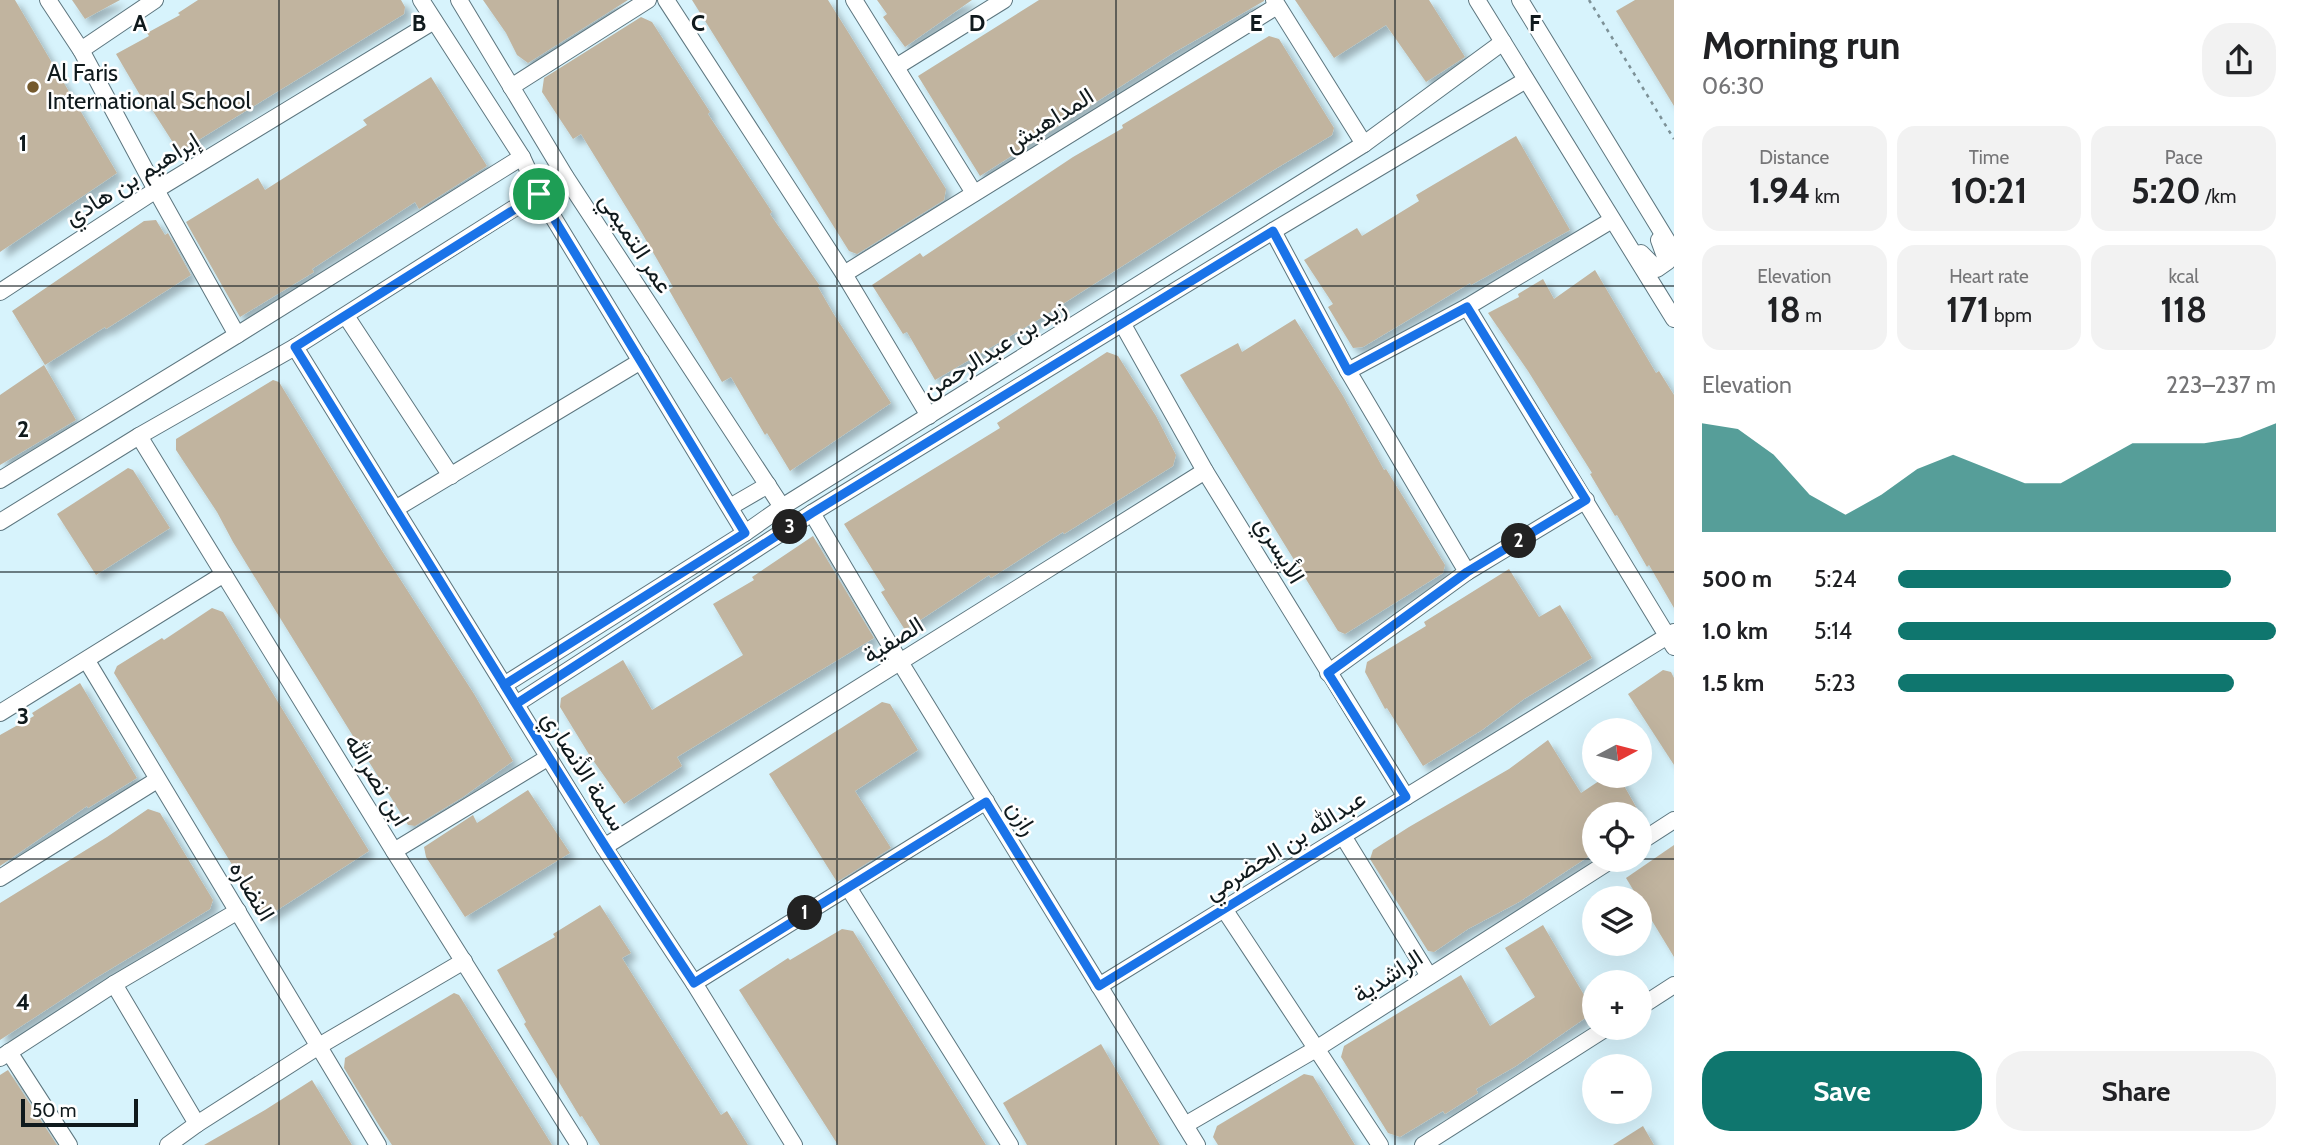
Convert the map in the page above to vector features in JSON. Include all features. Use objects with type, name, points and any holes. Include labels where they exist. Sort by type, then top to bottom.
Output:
[{"type":"street","points":[[48,0],[81,50],[237,335]]},
{"type":"street","points":[[81,50],[155,0]]},
{"type":"street","points":[[421,0],[523,157],[539,194],[745,533]]},
{"type":"street","name":"عمر التميمي","points":[[459,0],[565,176],[782,507]]},
{"type":"street","points":[[511,87],[648,0]]},
{"type":"street","points":[[666,0],[844,274],[929,416]]},
{"type":"street","points":[[854,0],[974,193]]},
{"type":"street","points":[[896,68],[1004,0]]},
{"type":"street","points":[[1477,0],[1674,319]]},
{"type":"street","points":[[1520,0],[1674,251]]},
{"type":"street","points":[[1275,3],[1363,144]]},
{"type":"street","name":"المداهيش","points":[[844,274],[1275,3]]},
{"type":"street","name":"إبراهيم بن هادي","points":[[0,292],[156,190],[434,22]]},
{"type":"street","name":"زيد بن عبدالرحمن","points":[[504,685],[782,507],[1363,144],[1503,42]]},
{"type":"street","name":"زيد بن عبدالرحمن","points":[[516,704],[812,513],[1273,231],[1527,80]]},
{"type":"street","points":[[0,480],[523,157]]},
{"type":"street","points":[[0,522],[139,436],[346,316],[565,176]]},
{"type":"street","points":[[1621,234],[1657,269],[1667,262],[1649,211]]},
{"type":"street","points":[[1348,371],[1467,307],[1612,220]]},
{"type":"street","points":[[1273,231],[1348,371],[1467,572]]},
{"type":"street","points":[[1467,307],[1672,638]]},
{"type":"street","points":[[346,316],[451,476]]},
{"type":"street","name":"الأيسري","points":[[1122,323],[1205,471],[1406,797]]},
{"type":"street","name":"سلمة الأنصاري","points":[[295,347],[604,847],[694,983],[794,1145]]},
{"type":"street","points":[[395,509],[641,361]]},
{"type":"street","name":"ابن نصرالله","points":[[139,436],[394,851],[579,1145]]},
{"type":"street","name":"الصفية","points":[[604,847],[1205,471]]},
{"type":"street","points":[[730,507],[768,485]]},
{"type":"street","points":[[1328,673],[1467,572],[1586,500]]},
{"type":"street","name":"رازن","points":[[812,513],[900,662],[1197,1145]]},
{"type":"street","points":[[0,713],[224,574]]},
{"type":"street","name":"عبدالله بن الحضرمي","points":[[1099,986],[1406,797],[1672,638]]},
{"type":"street","name":"النضاره","points":[[87,661],[378,1145]]},
{"type":"street","points":[[394,851],[549,757]]},
{"type":"street","points":[[0,878],[157,780]]},
{"type":"street","points":[[694,983],[986,802]]},
{"type":"street","points":[[1652,834],[1674,820]]},
{"type":"street","points":[[1343,836],[1429,976]]},
{"type":"street","name":"الراشدية","points":[[1185,1125],[1316,1049],[1593,872]]},
{"type":"street","points":[[848,887],[1010,1145]]},
{"type":"street","points":[[1224,909],[1380,1145]]},
{"type":"street","points":[[69,1145],[5,1055],[114,984],[238,911]]},
{"type":"street","points":[[170,1144],[319,1046],[464,961]]},
{"type":"street","points":[[114,984],[197,1124]]},
{"type":"street","points":[[1652,999],[1674,985]]},
{"type":"street","points":[[1423,1145],[1588,1040]]},
{"type":"path","points":[[1589,0],[1674,139]]},
{"type":"building","name":"Al Faris International School","points":[[0,0],[15,0],[117,173],[0,252]]},
{"type":"building","points":[[72,0],[120,0],[85,19]]},
{"type":"building","points":[[198,0],[401,0],[405,7],[404,14],[179,152],[149,105],[147,107],[116,54],[149,36],[147,33],[180,15],[178,13]]},
{"type":"building","points":[[483,0],[628,0],[528,63],[517,55],[506,33]]},
{"type":"building","points":[[692,0],[828,0],[946,189],[944,200],[857,254],[849,251]]},
{"type":"building","points":[[877,0],[972,0],[905,47],[883,17],[887,14]]},
{"type":"building","points":[[1039,0],[1264,1],[1173,53],[980,176],[918,76]]},
{"type":"building","points":[[1295,0],[1429,0],[1465,57],[1426,82],[1386,25],[1334,58]]},
{"type":"building","points":[[1635,0],[1674,0],[1674,106],[1616,11]]},
{"type":"building","points":[[641,17],[652,22],[891,403],[790,471],[731,377],[722,382],[669,290],[673,287],[581,134],[573,139],[542,92],[544,78]]},
{"type":"building","points":[[1269,36],[1279,39],[1334,128],[1332,135],[1036,321],[935,380],[907,332],[903,334],[872,285],[920,253],[923,257],[1073,157],[1123,128],[1122,125]]},
{"type":"building","points":[[431,77],[487,166],[419,209],[415,202],[312,269],[314,272],[240,317],[186,222],[258,178],[265,190],[367,125],[363,120]]},
{"type":"building","points":[[1516,136],[1570,230],[1471,285],[1470,283],[1363,347],[1353,348],[1328,307],[1333,304],[1304,260],[1357,228],[1362,236],[1419,201],[1416,195]]},
{"type":"building","points":[[156,220],[165,235],[168,233],[191,275],[45,365],[12,311],[144,221]]},
{"type":"building","points":[[1595,270],[1656,373],[1659,371],[1674,395],[1674,608],[1528,371],[1488,313],[1519,297],[1518,294],[1543,279],[1554,299]]},
{"type":"building","points":[[1295,319],[1343,396],[1384,470],[1386,469],[1445,565],[1443,573],[1345,634],[1338,631],[1180,375],[1238,343],[1242,352]]},
{"type":"building","points":[[1107,352],[1118,356],[1156,416],[1176,455],[1173,466],[991,578],[989,575],[905,630],[881,592],[885,590],[844,524],[1000,428],[997,423]]},
{"type":"building","points":[[44,365],[76,420],[0,465],[0,395]]},
{"type":"building","points":[[273,380],[279,382],[513,761],[463,797],[415,826],[408,825],[217,512],[176,450],[176,439]]},
{"type":"building","points":[[128,468],[133,470],[170,528],[96,575],[57,514]]},
{"type":"building","points":[[813,536],[874,638],[677,757],[682,766],[624,804],[560,707],[561,698],[623,660],[652,710],[743,655],[713,604],[754,580],[752,577]]},
{"type":"building","points":[[1509,569],[1539,617],[1560,605],[1592,658],[1423,766],[1387,708],[1385,709],[1365,672],[1367,662],[1426,626],[1424,622]]},
{"type":"building","points":[[212,608],[223,612],[369,851],[265,918],[114,673],[117,666],[162,638],[164,640]]},
{"type":"building","points":[[1663,670],[1671,672],[1674,678],[1674,765],[1652,731],[1652,718],[1644,718],[1628,694]]},
{"type":"building","points":[[80,683],[137,778],[88,808],[87,806],[0,866],[0,735],[34,716],[32,713]]},
{"type":"building","points":[[882,702],[890,704],[918,750],[855,791],[891,848],[837,882],[769,774]]},
{"type":"building","points":[[1548,740],[1581,793],[1588,788],[1625,788],[1633,802],[1582,802],[1582,861],[1434,952],[1428,951],[1370,859],[1373,850],[1509,769]]},
{"type":"building","points":[[528,790],[570,853],[465,917],[426,857],[424,847],[473,815],[477,823]]},
{"type":"building","points":[[148,809],[160,813],[213,900],[210,909],[89,982],[0,1040],[0,903]]},
{"type":"building","points":[[1674,845],[1674,957],[1652,921],[1652,886],[1631,886],[1626,878],[1635,872],[1652,872],[1652,860]]},
{"type":"building","points":[[600,905],[631,953],[622,958],[721,1115],[727,1111],[748,1145],[600,1145],[582,1116],[580,1117],[524,1024],[526,1022],[497,970],[555,937],[553,934]]},
{"type":"building","points":[[1543,925],[1582,992],[1582,1020],[1516,1066],[1476,1089],[1478,1093],[1445,1114],[1443,1111],[1400,1137],[1388,1133],[1341,1057],[1344,1046],[1461,975],[1490,1026],[1535,997],[1505,948]]},
{"type":"building","points":[[842,929],[853,931],[986,1145],[838,1145],[739,990],[788,958],[790,960]]},
{"type":"building","points":[[454,993],[459,995],[552,1145],[392,1145],[380,1127],[344,1068],[345,1058]]},
{"type":"building","points":[[1101,1044],[1160,1145],[1027,1145],[1003,1103]]},
{"type":"building","points":[[8,1070],[57,1145],[0,1145],[0,1075]]},
{"type":"building","points":[[1304,1074],[1313,1076],[1355,1145],[1218,1145],[1213,1137],[1217,1126]]},
{"type":"building","points":[[312,1080],[352,1145],[204,1145],[265,1110]]},
{"type":"building","points":[[1643,1126],[1654,1145],[1613,1145]]},
{"type":"place","name":"Al Faris International School","points":[[33,87]]},
{"type":"route","points":[[539,194],[295,347],[516,704],[812,513],[1273,231],[1348,371],[1467,307],[1586,500],[1467,572],[1328,673],[1406,797],[1099,986],[986,802],[694,983],[604,847],[504,685],[745,533],[539,194]]}]
